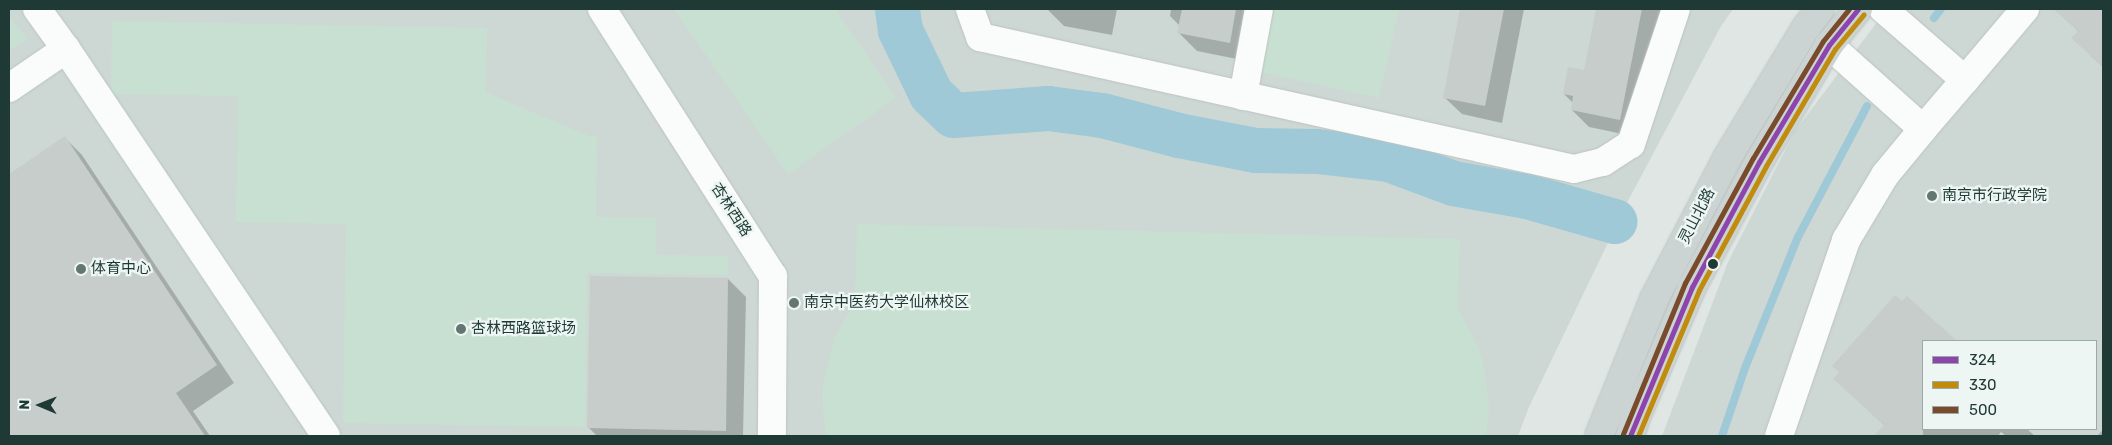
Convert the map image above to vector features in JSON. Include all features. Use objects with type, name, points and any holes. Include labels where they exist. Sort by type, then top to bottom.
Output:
[{"type":"main road","name":"灵山北路","points":[[1599,436],[1654,299],[1723,166],[1805,28],[1820,9]]},
{"type":"main road","name":"灵山北路","points":[[1630,436],[1636,415],[1692,287],[1759,162],[1829,45],[1858,9]]},
{"type":"lane","points":[[37,9],[66,49],[326,436]]},
{"type":"lane","name":"杏林西路","points":[[602,9],[773,276],[772,436]]},
{"type":"lane","points":[[970,9],[980,37],[1574,169],[1603,162],[1631,144],[1676,9]]},
{"type":"lane","points":[[1243,96],[1259,9]]},
{"type":"lane","points":[[1883,9],[1965,80]]},
{"type":"lane","points":[[1779,436],[1846,240],[1885,175],[2025,9]]},
{"type":"lane","points":[[1829,45],[1923,129]]},
{"type":"lane","points":[[9,88],[66,49]]},
{"type":"shaded area","name":"南京中医药大学仙林校区","points":[[9,9],[1733,9],[1720,28],[1629,199],[1529,407],[1518,436],[9,436]]},
{"type":"shaded area","name":"南京市行政学院","points":[[1887,9],[2103,9],[2103,436],[1662,436],[1728,262],[1795,131]]},
{"type":"green space","points":[[674,9],[835,9],[896,98],[788,174]]},
{"type":"green space","points":[[1269,9],[1399,9],[1379,98],[1255,71]]},
{"type":"green space","points":[[9,16],[27,38],[9,51]]},
{"type":"green space","points":[[112,21],[487,28],[485,92],[589,136],[597,136],[596,217],[656,218],[656,255],[728,256],[728,275],[587,273],[585,427],[343,423],[346,224],[236,222],[238,96],[111,94]]},
{"type":"green space","points":[[857,224],[1460,239],[1458,309],[1478,346],[1484,366],[1489,408],[1486,436],[826,436],[822,399],[824,378],[834,339],[855,303]]},
{"type":"building","points":[[1182,9],[1236,9],[1230,43],[1177,33]]},
{"type":"building","points":[[1460,9],[1504,9],[1485,106],[1443,98]]},
{"type":"building","points":[[1596,9],[1642,9],[1620,120],[1571,110],[1573,96],[1563,94],[1568,67],[1584,70]]},
{"type":"building","points":[[2053,9],[2103,9],[2103,67],[2071,38],[2078,31]]},
{"type":"building","name":"体育中心","points":[[65,136],[217,365],[176,393],[205,436],[9,436],[9,174]]},
{"type":"building","points":[[590,276],[728,278],[726,431],[587,428]]},
{"type":"building","points":[[1895,295],[1902,301],[1907,296],[1956,340],[1922,340],[1923,436],[1874,436],[1884,425],[1833,379],[1839,372],[1832,366]]},
{"type":"waterway","points":[[897,9],[900,30],[931,94],[953,115],[1048,108],[1102,115],[1178,135],[1255,150],[1316,151],[1388,159],[1453,183],[1527,196],[1614,221]]},
{"type":"waterway","points":[[1934,18],[1941,9]]},
{"type":"waterway","points":[[1722,436],[1745,368],[1798,237],[1867,106]]},
{"type":"transit line","name":"500","points":[[1623,434],[1685,283],[1753,158],[1823,41],[1849,9]]},
{"type":"transit line","name":"324","points":[[1630,436],[1692,287],[1759,162],[1829,45],[1858,9]]},
{"type":"transit line","name":"330","points":[[1638,436],[1699,290],[1766,166],[1835,49],[1864,14]]},
{"type":"place","name":"南京市行政学院","points":[[1932,196]]},
{"type":"place","name":"体育中心","points":[[81,269]]},
{"type":"place","name":"南京中医药大学仙林校区","points":[[794,303]]},
{"type":"place","name":"杏林西路篮球场","points":[[461,329]]}]
